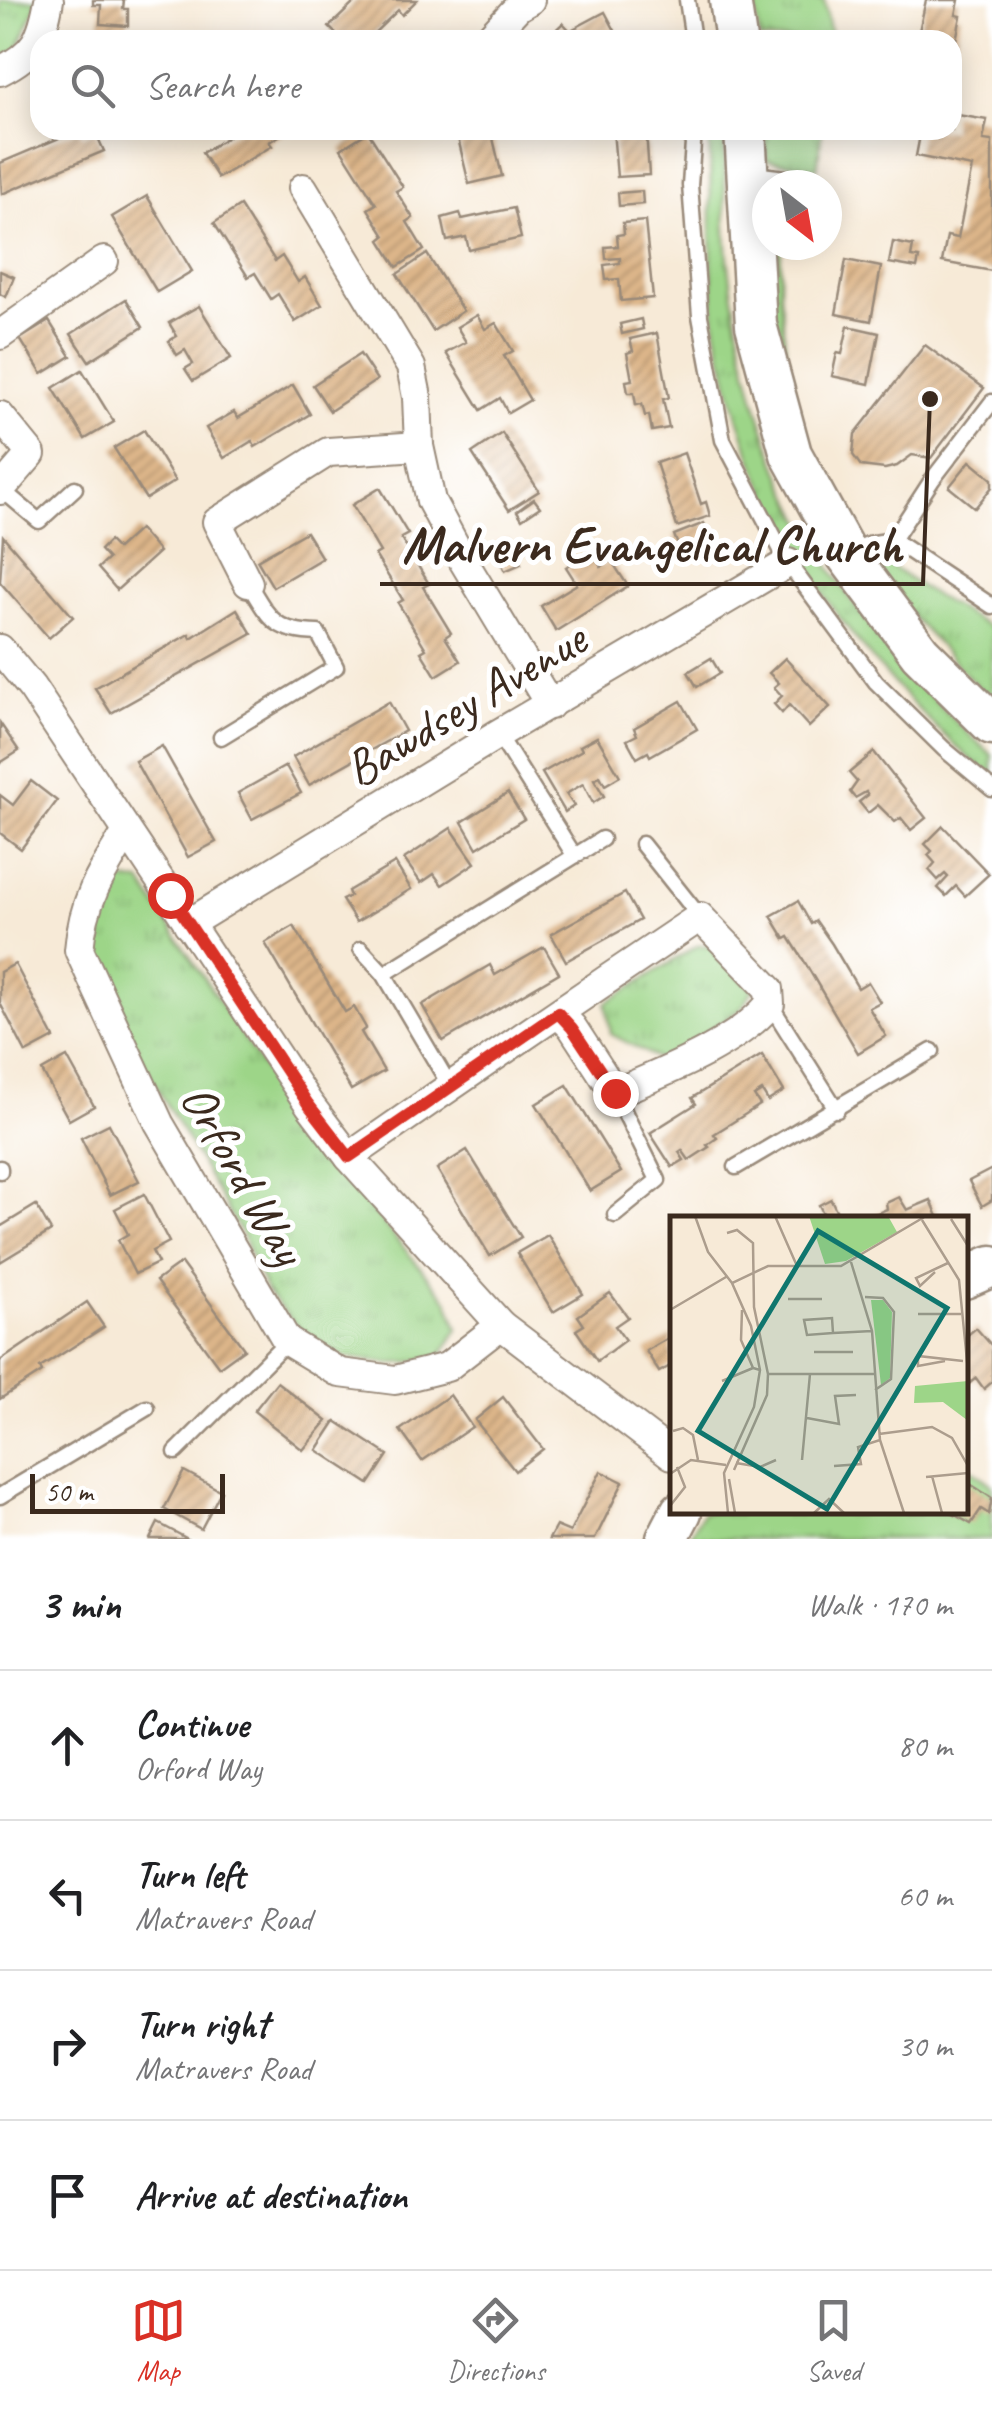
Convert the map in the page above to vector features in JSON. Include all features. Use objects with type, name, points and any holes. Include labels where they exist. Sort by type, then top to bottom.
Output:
[{"type":"main road","points":[[730,0],[734,30]]},
{"type":"main road","points":[[746,140],[756,326],[791,454],[846,554],[920,653],[992,724]]},
{"type":"main road","points":[[667,1539],[680,1514]]},
{"type":"street","points":[[43,30],[49,0]]},
{"type":"street","points":[[496,30],[530,0]]},
{"type":"street","points":[[0,71],[20,61],[30,49]]},
{"type":"street","points":[[303,188],[411,368],[431,501],[550,705]]},
{"type":"street","points":[[0,335],[104,261]]},
{"type":"street","points":[[0,416],[31,454],[0,489]]},
{"type":"street","points":[[248,583],[217,522],[328,452],[420,446]]},
{"type":"street","name":"Bawdsey Avenue","points":[[188,924],[788,563]]},
{"type":"street","name":"Orford Way","points":[[0,649],[32,688],[308,1104],[349,1157],[501,1325],[670,1453]]},
{"type":"street","name":"Orford Way","points":[[127,832],[94,885],[81,920],[79,950],[159,1123],[286,1341],[340,1373],[395,1380],[448,1367],[501,1325]]},
{"type":"street","points":[[349,1157],[450,1086],[700,916],[769,989],[770,1004],[758,1019],[682,1064],[615,1093],[558,1013]]},
{"type":"lane","points":[[686,0],[691,30]]},
{"type":"lane","points":[[693,140],[690,185],[700,316],[723,440],[788,563],[876,682],[944,749],[992,788]]},
{"type":"lane","points":[[748,173],[752,174]]},
{"type":"lane","points":[[893,540],[932,480],[992,402]]},
{"type":"lane","points":[[0,489],[38,522],[75,488]]},
{"type":"lane","points":[[846,554],[868,544],[893,540],[992,606]]},
{"type":"lane","points":[[221,737],[336,667],[318,633],[291,632],[268,617],[248,583]]},
{"type":"lane","points":[[498,734],[574,854]]},
{"type":"lane","points":[[384,974],[602,839]]},
{"type":"lane","points":[[642,844],[700,916]]},
{"type":"lane","points":[[361,948],[384,974],[450,1086]]},
{"type":"lane","points":[[770,1004],[836,1110]]},
{"type":"lane","points":[[736,1167],[932,1051]]},
{"type":"lane","points":[[615,1093],[658,1180],[615,1214]]},
{"type":"lane","points":[[176,1452],[286,1341]]},
{"type":"lane","points":[[0,1496],[148,1408]]},
{"type":"green space","points":[[0,0],[38,0],[17,50],[0,59]]},
{"type":"green space","points":[[754,0],[824,0],[830,30],[758,30]]},
{"type":"green space","points":[[709,140],[724,140],[732,291],[753,392],[777,465],[816,545],[841,584],[897,658],[992,755],[992,778],[903,694],[863,648],[795,548],[767,495],[745,438],[716,327]]},
{"type":"green space","points":[[766,140],[821,140],[817,168],[767,160]]},
{"type":"green space","points":[[765,260],[781,260],[790,395],[762,292]]},
{"type":"green space","points":[[877,557],[992,629],[992,702],[890,593],[874,567]]},
{"type":"green space","points":[[112,880],[141,882],[295,1117],[448,1301],[458,1329],[439,1358],[391,1364],[344,1357],[302,1332],[266,1291],[243,1237],[133,1046],[87,949],[99,904]]},
{"type":"green space","points":[[710,945],[753,990],[741,1009],[664,1062],[611,1034],[606,1003],[697,946]]},
{"type":"green space","points":[[967,1466],[992,1485],[992,1539],[688,1539],[702,1514],[967,1514]]},
{"type":"building","points":[[93,0],[124,0],[128,26],[100,24],[101,5],[93,5]]},
{"type":"building","points":[[357,0],[417,0],[402,15],[398,10],[377,30],[329,27]]},
{"type":"building","points":[[926,0],[959,0],[958,30],[919,30]]},
{"type":"building","points":[[605,12],[615,30],[574,30]]},
{"type":"building","points":[[962,116],[987,120],[983,140],[992,141],[992,271],[942,262],[947,236],[958,238],[972,167],[916,156],[919,140],[962,140]]},
{"type":"building","points":[[54,140],[99,140],[104,151],[2,194],[0,163]]},
{"type":"building","points":[[223,140],[272,140],[269,142],[272,146],[218,178],[202,153]]},
{"type":"building","points":[[355,140],[373,140],[403,187],[396,191],[413,218],[407,222],[424,250],[397,267],[380,240],[385,236],[368,209],[376,204],[341,149]]},
{"type":"building","points":[[458,140],[493,140],[502,176],[469,184]]},
{"type":"building","points":[[614,140],[647,140],[649,175],[617,177]]},
{"type":"building","points":[[642,191],[643,204],[619,206],[618,193]]},
{"type":"building","points":[[147,196],[192,271],[157,292],[112,217]]},
{"type":"building","points":[[240,206],[275,261],[282,256],[298,282],[305,277],[322,305],[295,322],[278,294],[271,299],[255,273],[248,277],[214,223]]},
{"type":"building","points":[[514,208],[521,238],[469,250],[466,237],[447,241],[442,218],[460,213],[462,219]]},
{"type":"building","points":[[645,221],[653,298],[621,301],[619,279],[606,280],[604,265],[620,263],[620,258],[606,259],[605,247],[618,246],[617,235],[624,234],[623,223]]},
{"type":"building","points":[[893,242],[913,246],[911,257],[919,258],[917,268],[889,263]]},
{"type":"building","points":[[427,254],[463,311],[433,331],[397,274]]},
{"type":"building","points":[[846,260],[881,267],[871,321],[836,314]]},
{"type":"building","points":[[0,271],[14,277],[6,297],[0,294]]},
{"type":"building","points":[[126,299],[143,327],[89,361],[71,334]]},
{"type":"building","points":[[199,306],[231,358],[193,381],[185,369],[193,364],[185,350],[177,355],[169,341],[177,336],[169,323]]},
{"type":"building","points":[[477,315],[485,329],[496,323],[513,351],[504,356],[530,400],[508,413],[500,398],[481,410],[446,353],[466,342],[457,327]]},
{"type":"building","points":[[641,319],[643,329],[622,334],[620,324]]},
{"type":"building","points":[[49,321],[71,356],[42,374],[20,339]]},
{"type":"building","points":[[848,326],[879,333],[869,384],[832,376]]},
{"type":"building","points":[[657,333],[669,398],[663,399],[669,428],[652,431],[649,415],[645,416],[642,404],[636,405],[634,393],[628,393],[626,381],[632,380],[627,353],[633,351],[630,339]]},
{"type":"building","points":[[925,345],[984,388],[931,458],[912,455],[885,469],[861,466],[853,455],[855,434]]},
{"type":"building","points":[[360,354],[377,380],[330,411],[313,385]]},
{"type":"building","points":[[82,370],[114,422],[85,439],[53,388]]},
{"type":"building","points":[[293,385],[310,414],[255,447],[252,441],[224,458],[206,428],[234,412],[238,418]]},
{"type":"building","points":[[144,430],[175,481],[146,499],[114,448]]},
{"type":"building","points":[[502,433],[539,491],[509,510],[472,453]]},
{"type":"building","points":[[684,453],[701,504],[706,502],[710,516],[677,527],[656,463]]},
{"type":"building","points":[[970,461],[992,479],[992,487],[975,508],[949,487]]},
{"type":"building","points":[[380,488],[408,534],[401,538],[429,584],[423,587],[451,633],[445,637],[460,661],[436,676],[421,652],[426,649],[398,603],[403,600],[375,555],[380,552],[352,505]]},
{"type":"building","points":[[534,499],[540,507],[522,519],[517,511]]},
{"type":"building","points":[[704,523],[714,546],[683,558],[674,535]]},
{"type":"building","points":[[139,529],[159,552],[117,590],[98,568],[108,559],[100,550],[109,541],[117,549]]},
{"type":"building","points":[[306,532],[322,558],[273,587],[257,560]]},
{"type":"building","points":[[3,536],[73,617],[49,638],[0,582]]},
{"type":"building","points":[[508,538],[521,564],[505,571],[492,545]]},
{"type":"building","points":[[591,551],[601,567],[611,560],[628,586],[556,631],[541,606],[577,584],[566,567]]},
{"type":"building","points":[[237,609],[252,634],[111,713],[95,688]]},
{"type":"building","points":[[711,658],[720,673],[697,687],[688,672]]},
{"type":"building","points":[[785,658],[830,707],[809,727],[789,705],[782,713],[774,704],[782,696],[774,687],[779,683],[769,673]]},
{"type":"building","points":[[681,701],[697,729],[650,756],[648,752],[637,758],[627,740],[637,735],[634,728]]},
{"type":"building","points":[[389,702],[405,731],[309,785],[293,757]]},
{"type":"building","points":[[0,723],[19,751],[0,763]]},
{"type":"building","points":[[597,737],[620,776],[605,785],[600,776],[594,779],[604,796],[593,803],[583,784],[566,794],[574,806],[565,812],[542,773]]},
{"type":"building","points":[[162,746],[216,842],[188,857],[135,761]]},
{"type":"building","points":[[874,752],[926,818],[911,830],[901,818],[895,822],[878,805],[868,813],[859,802],[868,795],[866,792],[855,798],[850,792],[857,782],[849,773]]},
{"type":"building","points":[[286,766],[301,793],[252,819],[238,793]]},
{"type":"building","points":[[31,781],[57,801],[21,849],[0,833],[0,795],[13,805]]},
{"type":"building","points":[[508,793],[524,819],[477,848],[462,822]]},
{"type":"building","points":[[943,826],[989,874],[965,896],[956,886],[946,896],[938,888],[948,877],[945,874],[938,880],[929,870],[935,863],[925,844]]},
{"type":"building","points":[[451,828],[475,863],[442,885],[434,874],[421,883],[404,859]]},
{"type":"building","points":[[395,863],[411,889],[356,922],[342,900],[350,896],[348,891]]},
{"type":"building","points":[[625,893],[640,920],[566,961],[551,934]]},
{"type":"building","points":[[798,901],[811,924],[816,921],[832,944],[858,988],[868,982],[880,1002],[869,1008],[886,1036],[858,1053],[789,937],[785,939],[771,916]]},
{"type":"building","points":[[294,926],[345,1012],[354,1007],[366,1028],[361,1032],[384,1071],[351,1090],[265,943]]},
{"type":"building","points":[[544,947],[559,973],[443,1041],[422,1005],[490,965],[495,975]]},
{"type":"building","points":[[15,964],[54,1038],[26,1053],[0,1003],[0,972]]},
{"type":"building","points":[[762,1055],[784,1091],[768,1101],[762,1091],[754,1096],[760,1105],[714,1134],[717,1138],[709,1147],[689,1160],[682,1150],[679,1152],[684,1160],[672,1167],[650,1133],[696,1104],[692,1098]]},
{"type":"building","points":[[67,1057],[94,1106],[69,1120],[42,1071]]},
{"type":"building","points":[[567,1085],[621,1172],[590,1191],[536,1104]]},
{"type":"building","points":[[109,1124],[139,1181],[110,1195],[81,1138]]},
{"type":"building","points":[[467,1150],[521,1237],[490,1256],[437,1169]]},
{"type":"building","points":[[992,1169],[992,1200],[982,1206],[969,1181]]},
{"type":"building","points":[[144,1194],[169,1242],[152,1251],[158,1263],[135,1274],[118,1240],[128,1234],[115,1209]]},
{"type":"building","points":[[899,1197],[907,1210],[931,1200],[938,1216],[871,1216],[887,1209],[886,1203]]},
{"type":"building","points":[[831,1199],[839,1216],[824,1216],[819,1205]]},
{"type":"building","points":[[36,1205],[51,1231],[0,1262],[0,1227]]},
{"type":"building","points":[[548,1235],[583,1294],[553,1312],[517,1253]]},
{"type":"building","points":[[181,1263],[244,1349],[219,1367],[156,1281]]},
{"type":"building","points":[[610,1293],[628,1317],[615,1326],[625,1340],[597,1361],[576,1330],[584,1325],[578,1316]]},
{"type":"building","points":[[87,1302],[104,1327],[0,1399],[0,1361]]},
{"type":"building","points":[[976,1328],[992,1346],[992,1382],[984,1389],[976,1378],[967,1386],[967,1336]]},
{"type":"building","points":[[670,1337],[670,1366],[659,1372],[646,1351]]},
{"type":"building","points":[[277,1382],[327,1421],[303,1450],[254,1411]]},
{"type":"building","points":[[450,1395],[472,1427],[422,1461],[400,1430]]},
{"type":"building","points":[[503,1397],[543,1449],[515,1471],[475,1420]]},
{"type":"building","points":[[336,1421],[388,1455],[369,1484],[317,1450]]},
{"type":"building","points":[[184,1471],[221,1491],[201,1529],[164,1509]]},
{"type":"building","points":[[601,1471],[623,1482],[595,1539],[549,1539],[556,1526],[570,1532]]},
{"type":"building","points":[[967,1482],[992,1498],[989,1514],[981,1509],[971,1524],[954,1514],[967,1514]]},
{"type":"building","points":[[158,1523],[188,1539],[150,1539]]},
{"type":"place","name":"Malvern Evangelical Church","points":[[930,399]]},
{"type":"route","points":[[170,895],[308,1104],[349,1157],[558,1013],[615,1093]]}]
